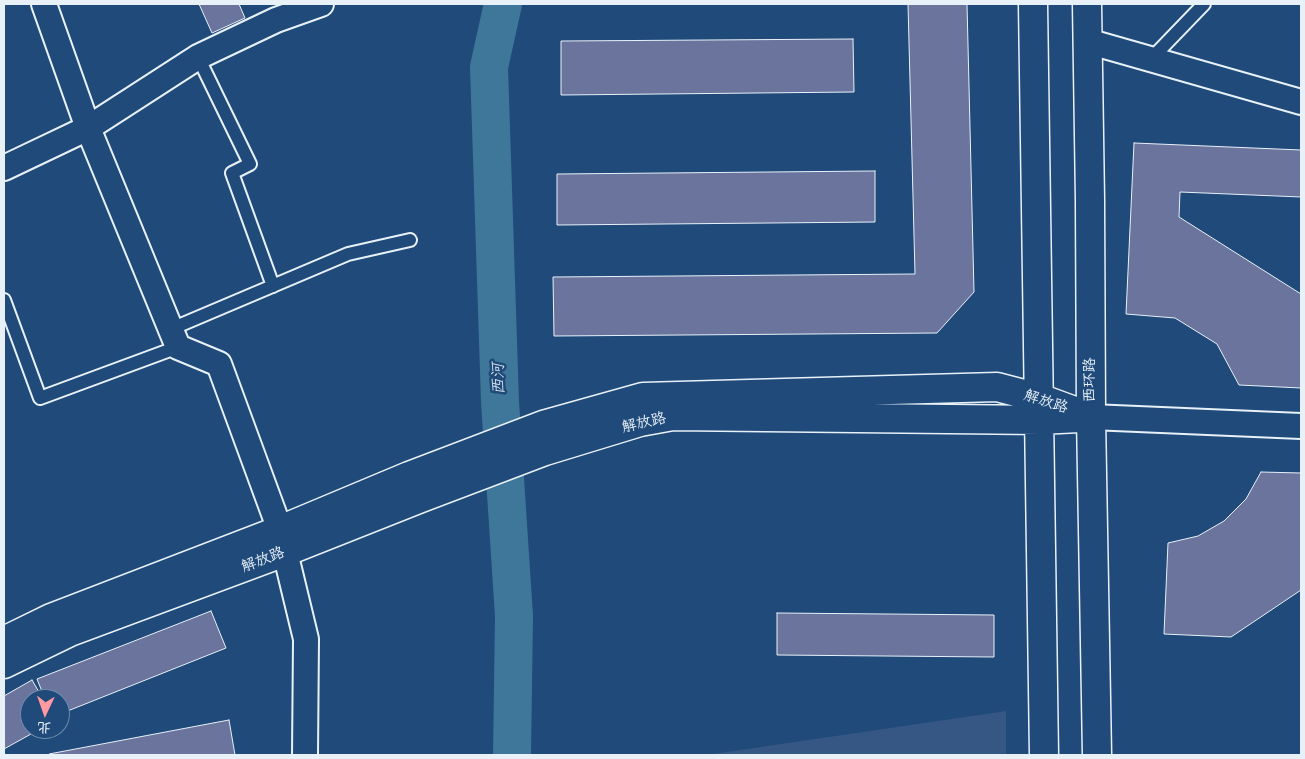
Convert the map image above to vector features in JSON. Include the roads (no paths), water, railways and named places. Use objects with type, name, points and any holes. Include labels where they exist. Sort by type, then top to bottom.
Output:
[{"type":"main road","points":[[1033,4],[1044,755]]},
{"type":"main road","name":"西环路","points":[[1087,4],[1097,755]]},
{"type":"main road","name":"解放路","points":[[4,664],[70,632],[282,541],[643,397],[997,387],[1039,409],[1091,417]]},
{"type":"main road","name":"解放路","points":[[4,641],[51,618],[282,541]]},
{"type":"street","points":[[44,4],[88,128],[174,338],[219,364],[282,541],[306,638],[305,755]]},
{"type":"street","points":[[4,168],[88,128],[198,57],[276,20],[321,4]]},
{"type":"street","points":[[1087,41],[1301,100]]},
{"type":"street","points":[[1091,417],[1301,426]]},
{"type":"lane","points":[[1151,59],[1204,4]]},
{"type":"lane","points":[[198,57],[250,164],[232,173],[273,286]]},
{"type":"lane","points":[[4,300],[40,398],[174,338],[273,286],[348,254],[410,240]]},
{"type":"waterway","name":"西河","points":[[503,4],[489,67],[500,402],[514,616],[512,755]]}]
